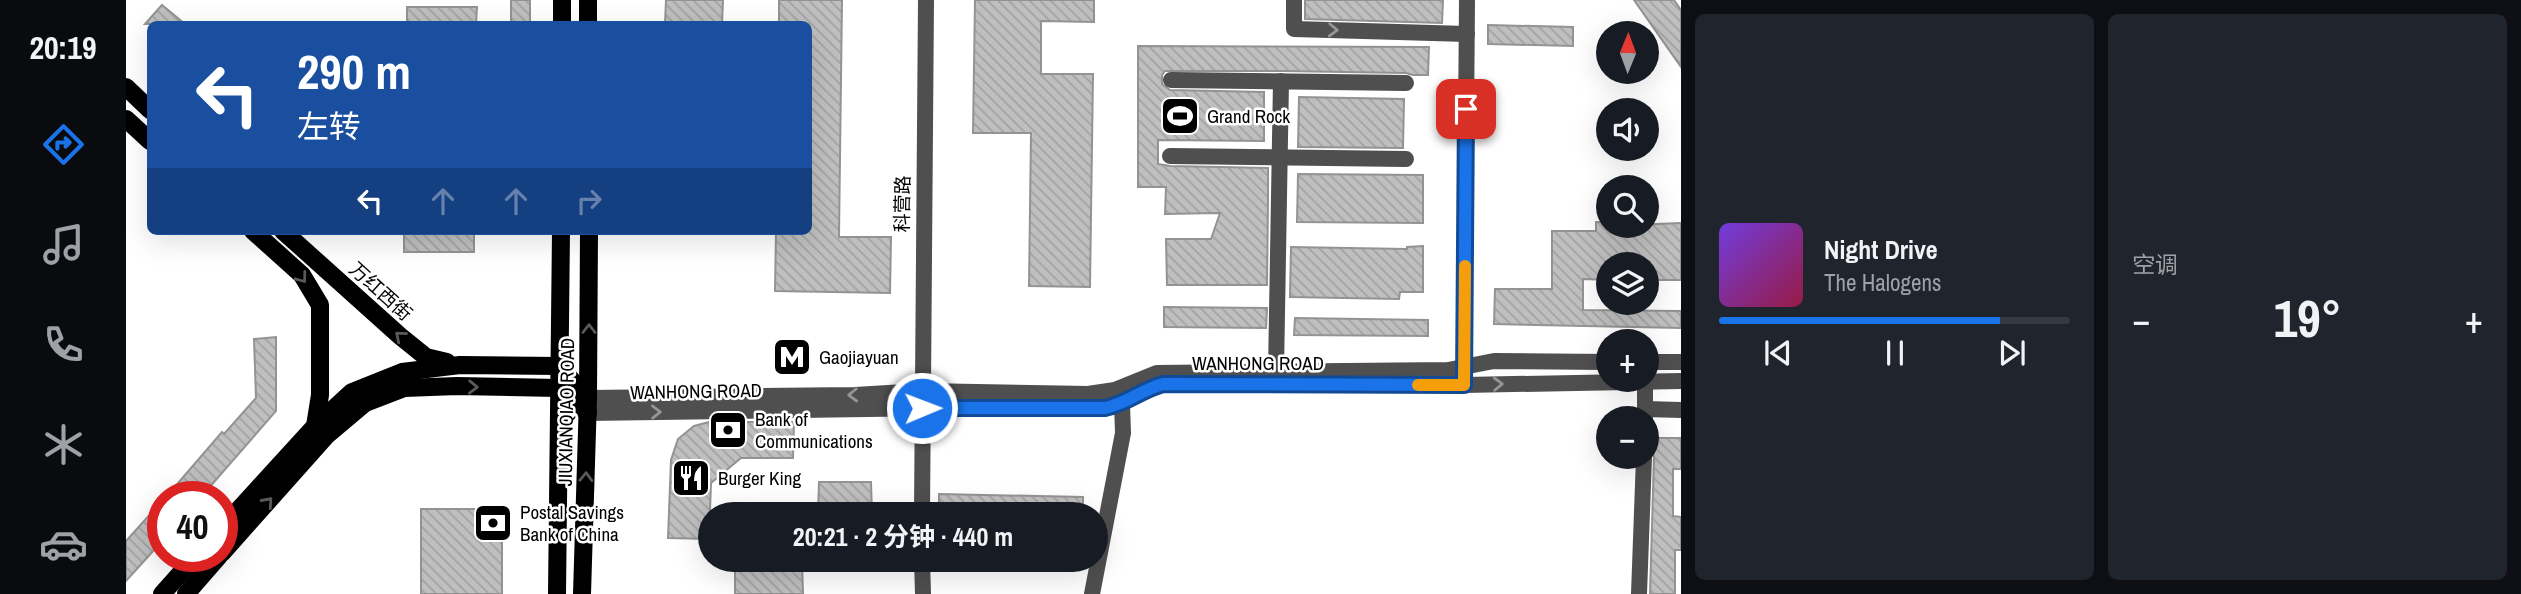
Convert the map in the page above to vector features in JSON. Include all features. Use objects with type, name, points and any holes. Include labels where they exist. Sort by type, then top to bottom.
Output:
[{"type":"main road","points":[[562,0],[562,21]]},
{"type":"main road","points":[[588,0],[588,21]]},
{"type":"main road","points":[[126,87],[147,107]]},
{"type":"main road","points":[[126,119],[147,138]]},
{"type":"main road","points":[[257,235],[302,275],[320,304],[320,395],[315,426]]},
{"type":"main road","name":"万红西街","points":[[287,235],[400,337],[426,357],[460,365]]},
{"type":"main road","name":"JIUXIANQIAO ROAD","points":[[557,594],[561,235]]},
{"type":"main road","name":"JIUXIANQIAO ROAD","points":[[582,594],[588,405],[589,235]]},
{"type":"main road","points":[[238,510],[315,426],[352,392],[402,372],[460,365],[559,366],[588,405]]},
{"type":"main road","points":[[238,536],[327,435],[365,403],[404,388],[558,388],[588,405]]},
{"type":"main road","points":[[162,594],[182,572]]},
{"type":"main road","points":[[186,594],[206,572]]},
{"type":"street","name":"科营路","points":[[922,502],[926,0]]},
{"type":"street","points":[[1294,0],[1294,29],[1467,34]]},
{"type":"street","points":[[1464,385],[1467,0]]},
{"type":"street","points":[[1171,80],[1406,83]]},
{"type":"street","points":[[1276,371],[1281,82]]},
{"type":"street","points":[[1170,156],[1406,159]]},
{"type":"street","name":"WANHONG ROAD","points":[[588,405],[921,391],[1088,394],[1115,390],[1157,373],[1448,370],[1494,361],[1596,362]]},
{"type":"street","points":[[1659,362],[1681,362]]},
{"type":"street","name":"WANHONG ROAD","points":[[1659,381],[1681,381]]},
{"type":"street","name":"WANHONG ROAD","points":[[588,405],[1105,408],[1122,404],[1144,389],[1163,384],[1464,385],[1596,382]]},
{"type":"street","points":[[1092,594],[1123,433],[1122,404]]},
{"type":"street","points":[[1659,412],[1681,410]]},
{"type":"street","points":[[1639,594],[1644,469]]},
{"type":"street","points":[[922,572],[923,594]]},
{"type":"building","points":[[511,0],[530,0],[530,21],[511,21]]},
{"type":"building","points":[[666,0],[723,0],[722,21],[665,21]]},
{"type":"building","points":[[779,0],[842,0],[839,237],[891,237],[890,293],[775,291],[776,235],[812,235],[812,21],[779,21]]},
{"type":"building","points":[[975,0],[1094,0],[1094,22],[1041,21],[1041,74],[1093,74],[1090,287],[1029,286],[1031,133],[973,133]]},
{"type":"building","points":[[1305,0],[1443,0],[1442,23],[1305,19]]},
{"type":"building","points":[[1634,0],[1674,0],[1681,10],[1681,67],[1659,36],[1659,21],[1649,21]]},
{"type":"building","points":[[162,5],[181,21],[148,21]]},
{"type":"building","points":[[407,7],[477,7],[476,21],[407,21]]},
{"type":"building","points":[[1488,25],[1573,27],[1573,46],[1488,44]]},
{"type":"building","points":[[1138,46],[1429,47],[1428,75],[1165,71],[1162,84],[1170,90],[1264,92],[1264,141],[1158,140],[1158,164],[1268,168],[1267,285],[1167,285],[1166,239],[1211,239],[1220,213],[1165,214],[1166,187],[1138,187]]},
{"type":"building","points":[[1299,97],[1404,99],[1403,148],[1298,147]]},
{"type":"building","points":[[1298,174],[1423,175],[1423,223],[1297,222]]},
{"type":"building","points":[[1681,223],[1681,280],[1659,280],[1659,252],[1596,252],[1596,280],[1583,279],[1583,310],[1596,310],[1596,315],[1659,315],[1659,311],[1681,311],[1681,328],[1494,324],[1495,289],[1552,289],[1552,231],[1596,231],[1596,238],[1659,238],[1659,224]]},
{"type":"building","points":[[404,235],[474,235],[474,252],[404,252]]},
{"type":"building","points":[[1423,246],[1423,292],[1400,292],[1399,299],[1290,297],[1291,247],[1407,249]]},
{"type":"building","points":[[1164,307],[1267,308],[1266,328],[1164,327]]},
{"type":"building","points":[[1295,318],[1428,320],[1428,336],[1294,335]]},
{"type":"building","points":[[276,337],[276,411],[215,481],[180,481],[256,398],[254,339]]},
{"type":"building","points":[[709,422],[794,422],[793,458],[741,458],[711,483],[710,502],[698,502],[698,539],[668,538],[671,460],[678,439],[694,426]]},
{"type":"building","points":[[1659,438],[1681,438],[1681,469],[1673,469],[1673,516],[1681,517],[1681,550],[1675,550],[1675,594],[1650,594],[1654,469],[1659,469]]},
{"type":"building","points":[[819,482],[871,482],[872,502],[818,502]]},
{"type":"building","points":[[939,494],[1083,497],[1083,502],[939,502]]},
{"type":"building","points":[[421,509],[502,509],[502,594],[421,594]]},
{"type":"building","points":[[147,518],[147,558],[126,581],[126,541]]},
{"type":"building","points":[[735,572],[802,572],[803,594],[735,594]]},
{"type":"slow traffic","points":[[1418,385],[1464,385],[1465,266]]},
{"type":"place","name":"Grand Rock","points":[[1180,116]]},
{"type":"place","name":"Gaojiayuan","points":[[792,357]]},
{"type":"place","name":"Bank of Communications","points":[[728,430]]},
{"type":"place","name":"Burger King","points":[[691,478]]},
{"type":"place","name":"Postal Savings Bank of China","points":[[493,523]]},
{"type":"route","points":[[922,408],[1105,408],[1122,404],[1144,389],[1163,384],[1464,385],[1466,109]]}]
